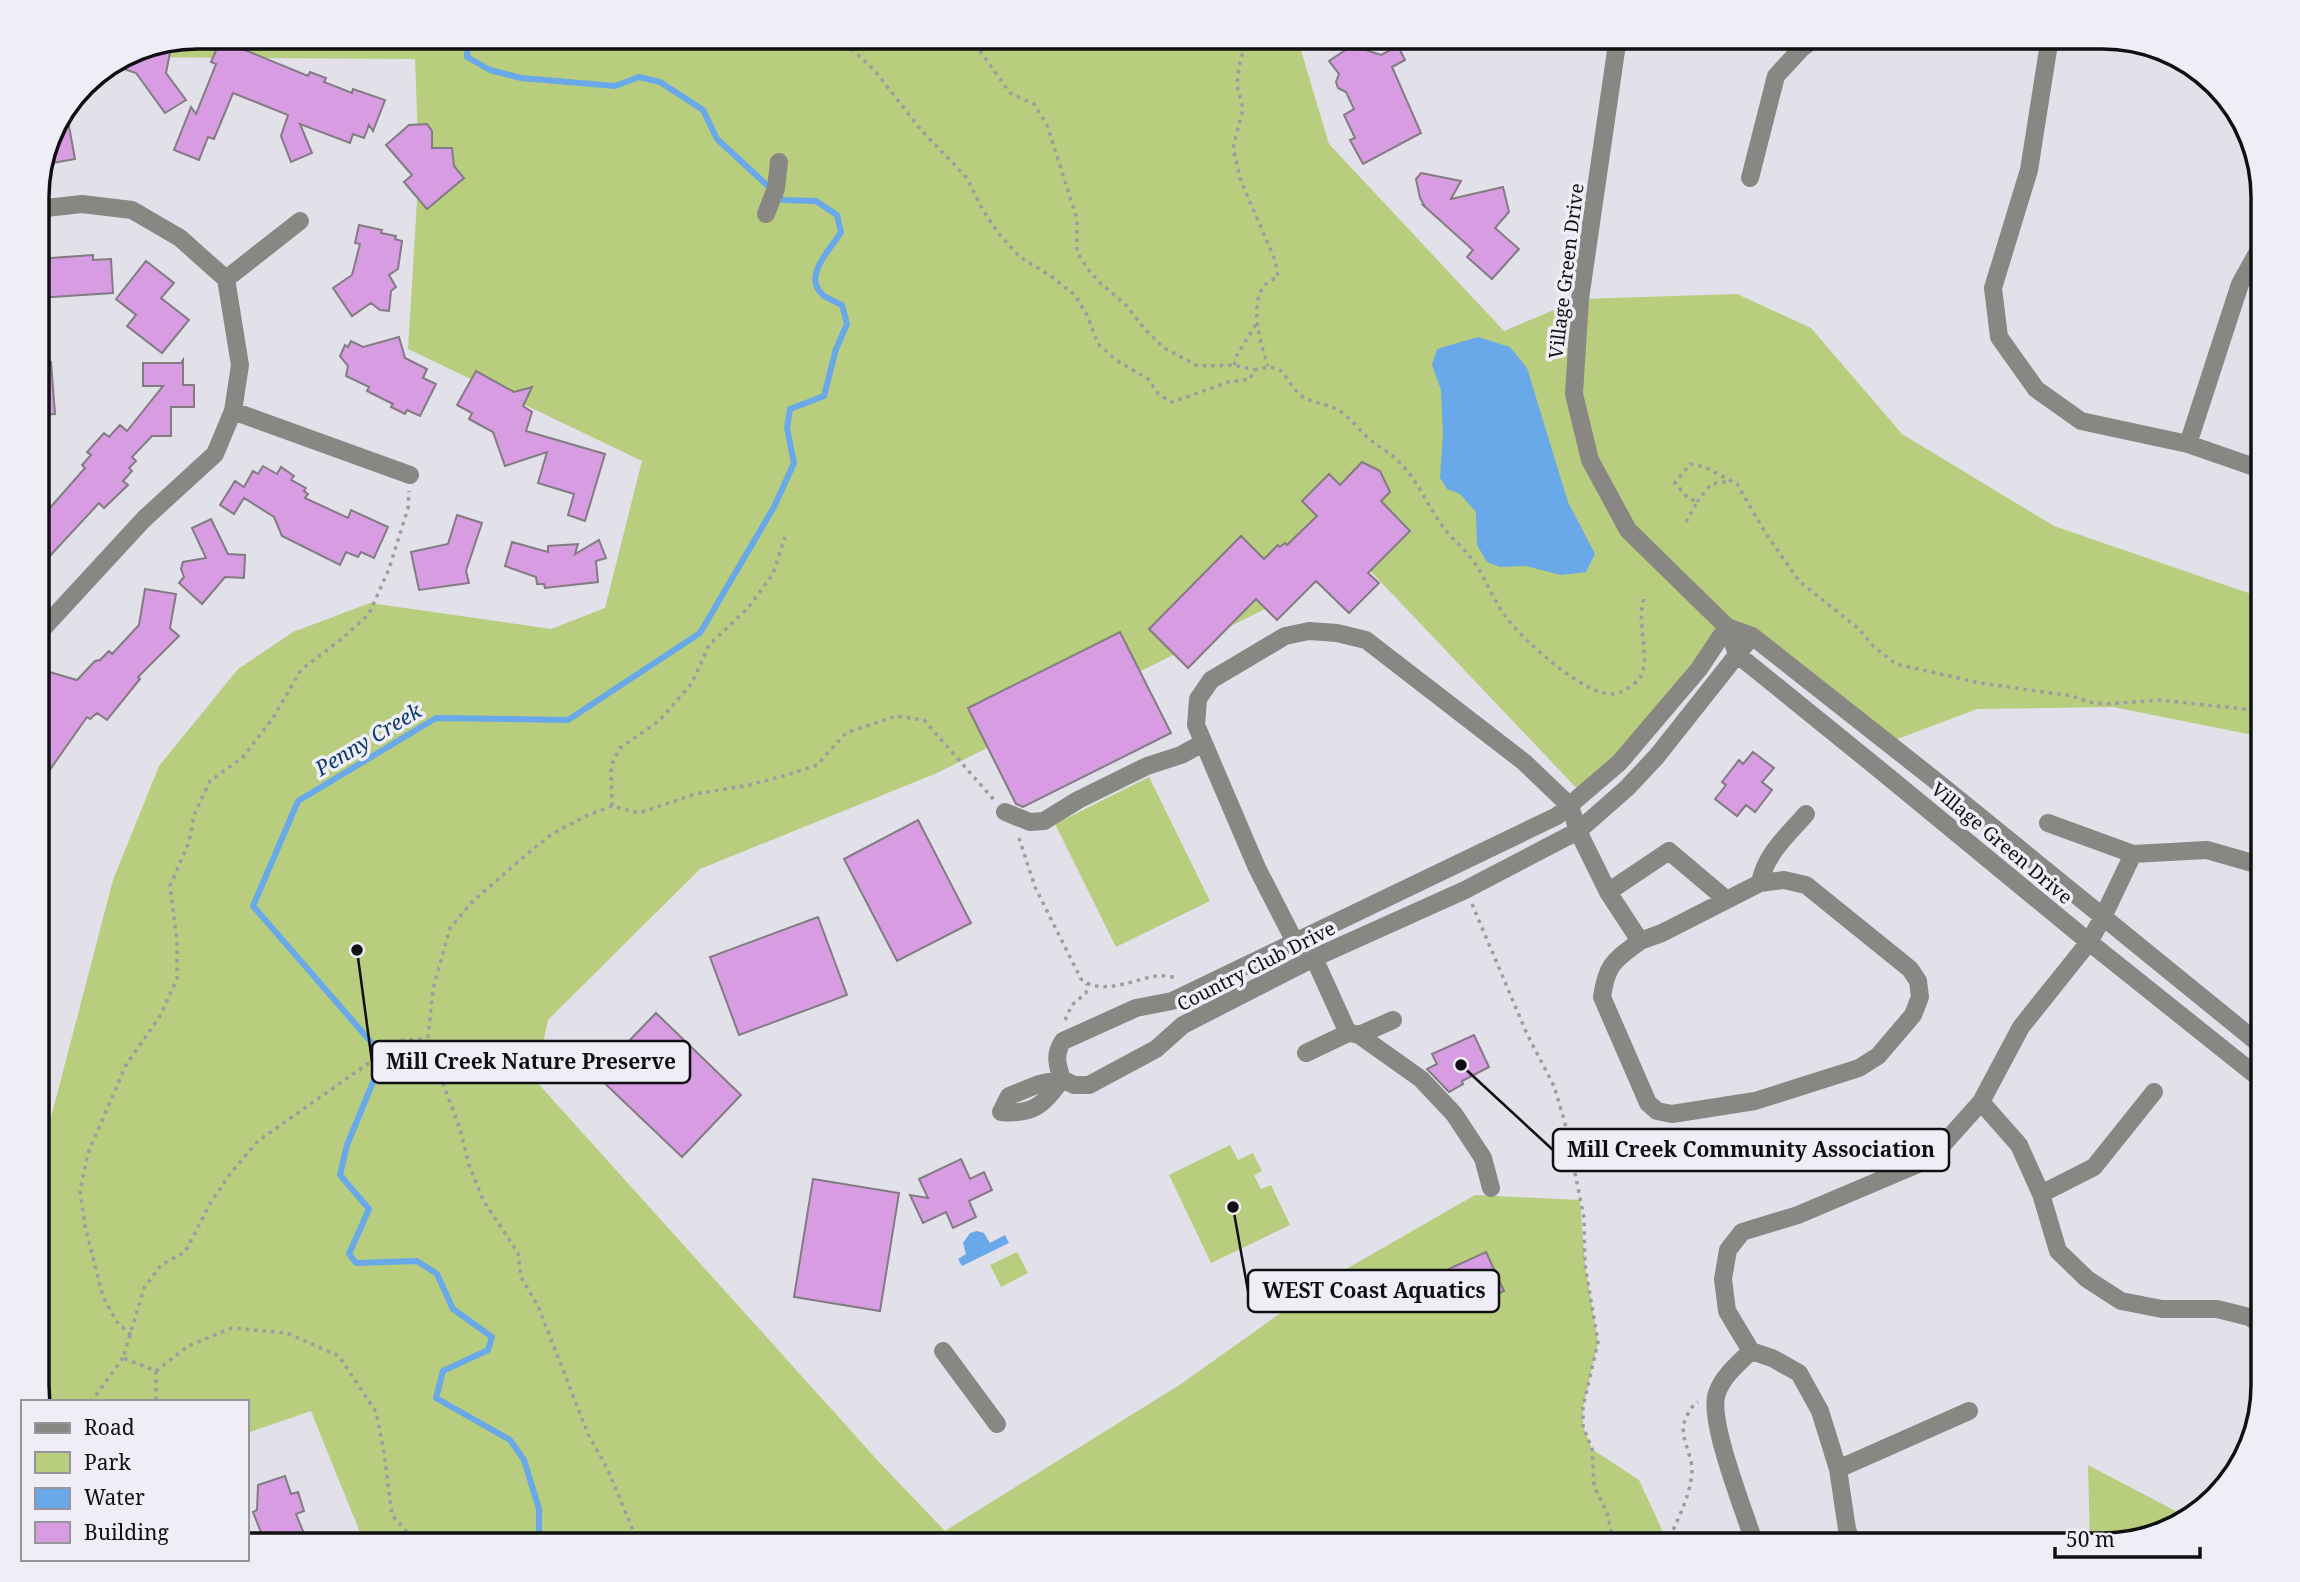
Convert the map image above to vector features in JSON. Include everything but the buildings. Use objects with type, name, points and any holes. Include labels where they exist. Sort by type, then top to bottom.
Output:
[{"type":"street","name":"Village Green Drive","points":[[1616,49],[1580,299],[1574,394],[1590,460],[1628,530],[1727,627],[1738,655],[2251,1071]]},
{"type":"street","points":[[1750,178],[1776,76],[1801,49]]},
{"type":"street","points":[[2048,49],[2029,170],[1993,288],[1999,337],[2036,390],[2081,421],[2188,444],[2251,466]]},
{"type":"street","points":[[766,214],[776,188],[779,162]]},
{"type":"street","points":[[49,208],[82,204],[132,210],[180,238],[226,279],[240,365],[233,411],[215,454],[144,519],[49,622]]},
{"type":"street","points":[[226,279],[300,221]]},
{"type":"street","points":[[2188,444],[2240,284],[2251,264]]},
{"type":"street","points":[[233,411],[410,475]]},
{"type":"street","name":"Village Green Drive","points":[[1727,627],[1752,636],[1936,781],[2251,1037]]},
{"type":"street","name":"Country Club Drive","points":[[1727,627],[1699,669],[1619,763],[1557,816],[1172,1001],[1136,1008],[1063,1041],[1057,1050],[1057,1065],[1062,1079],[1074,1085],[1089,1085],[1156,1049],[1183,1025],[1314,958],[1465,890],[1578,831],[1627,788],[1657,756],[1752,636]]},
{"type":"street","points":[[1491,1188],[1483,1158],[1454,1114],[1421,1079],[1353,1034],[1314,958],[1295,942],[1257,868],[1203,743],[1196,725],[1198,699],[1211,680],[1285,636],[1308,631],[1337,633],[1366,640],[1524,762],[1570,806],[1578,831],[1608,892],[1640,941]]},
{"type":"street","points":[[1005,812],[1030,822],[1044,821],[1078,800],[1147,766],[1181,755],[1203,743]]},
{"type":"street","points":[[1760,883],[1762,869],[1772,853],[1806,814]]},
{"type":"street","points":[[2048,823],[2133,854],[2207,850],[2251,863]]},
{"type":"street","points":[[1608,892],[1669,851],[1727,900]]},
{"type":"street","points":[[1848,1533],[1838,1469],[1820,1411],[1800,1373],[1772,1358],[1751,1351],[1727,1311],[1723,1279],[1728,1250],[1742,1232],[1798,1215],[1930,1159],[1980,1102],[2021,1027],[2089,942],[2104,917],[2133,854]]},
{"type":"street","points":[[1784,880],[1806,885],[1910,969],[1918,981],[1920,998],[1913,1015],[1878,1056],[1858,1068],[1755,1101],[1672,1114],[1657,1111],[1648,1103],[1602,997],[1604,979],[1610,965],[1640,941],[1662,933],[1760,883],[1784,880]]},
{"type":"street","points":[[1306,1054],[1393,1020]]},
{"type":"street","points":[[2041,1194],[2094,1167],[2154,1092]]},
{"type":"street","points":[[1980,1102],[2019,1145],[2041,1194],[2058,1251],[2087,1279],[2121,1301],[2162,1309],[2217,1309],[2251,1318]]},
{"type":"street","points":[[943,1351],[997,1424]]},
{"type":"street","points":[[1751,1351],[1728,1373],[1716,1395],[1717,1427],[1751,1533]]},
{"type":"street","points":[[1838,1469],[1969,1411]]},
{"type":"path","points":[[851,49],[874,71],[921,131],[967,178],[998,233],[1020,257],[1052,276],[1075,295],[1087,315],[1098,344],[1116,360],[1149,379],[1159,395],[1172,402],[1228,382],[1251,379],[1254,370]]},
{"type":"path","points":[[979,49],[1010,93],[1034,104],[1047,125],[1077,219],[1077,252],[1101,284],[1125,304],[1164,348],[1198,366],[1234,365],[1254,370],[1268,366],[1283,372],[1294,389],[1306,399],[1341,411],[1374,443],[1396,458],[1413,477],[1444,529],[1473,559],[1506,617],[1529,643],[1558,667],[1596,690],[1613,694],[1628,689],[1643,671],[1641,604],[1645,596]]},
{"type":"path","points":[[1244,49],[1237,85],[1243,110],[1233,148],[1241,181],[1275,260],[1278,277],[1264,285],[1258,302],[1259,340],[1268,366]]},
{"type":"path","points":[[1234,365],[1237,355],[1258,321]]},
{"type":"path","points":[[1697,502],[1687,497],[1675,483],[1689,464],[1705,467],[1737,484],[1765,532],[1799,581],[1859,629],[1873,646],[1896,664],[1980,683],[2072,696],[2089,702],[2105,704],[2160,700],[2251,711]]},
{"type":"path","points":[[131,1335],[117,1322],[103,1297],[85,1226],[80,1191],[88,1153],[126,1065],[160,1016],[177,979],[177,940],[170,886],[189,842],[194,815],[210,781],[243,757],[273,718],[301,670],[369,614],[389,569],[408,508],[410,475]]},
{"type":"path","points":[[1686,522],[1711,484],[1732,481]]},
{"type":"path","points":[[612,806],[611,766],[620,748],[659,722],[692,683],[709,645],[747,609],[773,574],[785,537]]},
{"type":"path","points":[[634,1533],[608,1470],[587,1434],[538,1306],[521,1277],[518,1253],[484,1200],[469,1165],[460,1129],[428,1038],[433,989],[450,928],[472,902],[552,834],[586,816],[612,806],[639,813],[695,794],[749,785],[787,775],[817,765],[846,733],[896,716],[924,720],[979,786],[1005,812],[1021,842],[1035,887],[1081,979],[1094,986],[1107,986],[1159,976],[1181,978]]},
{"type":"path","points":[[1465,890],[1527,1034],[1554,1086],[1565,1123],[1584,1218],[1586,1265],[1598,1342],[1583,1407],[1583,1426],[1592,1449],[1594,1486],[1606,1512],[1611,1533]]},
{"type":"path","points":[[1063,1041],[1065,1020],[1072,1005],[1086,993],[1087,984]]},
{"type":"path","points":[[92,1400],[123,1358],[144,1288],[161,1265],[185,1252],[211,1202],[258,1141],[400,1041],[428,1038]]},
{"type":"path","points":[[156,1371],[188,1346],[232,1328],[287,1333],[339,1356],[376,1412],[392,1516],[407,1533]]},
{"type":"path","points":[[123,1358],[156,1371]]},
{"type":"path","points":[[156,1371],[156,1400]]},
{"type":"path","points":[[1672,1533],[1683,1508],[1692,1471],[1683,1434],[1685,1418],[1694,1403],[1716,1395]]},
{"type":"green space","points":[[188,49],[1301,49],[1329,144],[1504,331],[1580,299],[1737,294],[1811,328],[1902,434],[2054,526],[2251,594],[2251,735],[2113,707],[1977,709],[1887,743],[1727,627],[1583,795],[1361,561],[937,773],[700,869],[548,1020],[535,1080],[879,1462],[945,1531],[1181,1384],[1327,1280],[1475,1195],[1580,1200],[1585,1265],[1598,1342],[1583,1407],[1583,1426],[1592,1449],[1639,1480],[1663,1533],[360,1533],[311,1411],[248,1433],[248,1400],[50,1400],[49,1125],[113,880],[159,766],[238,669],[293,632],[370,603],[551,629],[605,608],[642,461],[408,349],[419,168],[415,59],[149,57]]},
{"type":"green space","points":[[1149,777],[1210,901],[1116,947],[1055,824]]},
{"type":"green space","points":[[1230,1145],[1238,1160],[1253,1153],[1262,1171],[1254,1175],[1261,1189],[1271,1185],[1290,1225],[1211,1263],[1169,1175]]},
{"type":"green space","points":[[1017,1252],[1028,1273],[1001,1287],[990,1265]]},
{"type":"green space","points":[[2088,1465],[2178,1512],[2141,1528],[2122,1532],[2090,1533]]},
{"type":"water","points":[[1478,337],[1510,347],[1527,368],[1568,502],[1595,554],[1586,572],[1561,575],[1526,566],[1500,567],[1487,562],[1477,545],[1476,512],[1460,494],[1447,489],[1440,478],[1443,434],[1441,390],[1432,365],[1437,349]]},
{"type":"water","points":[[970,1233],[984,1233],[990,1243],[1005,1235],[1009,1243],[962,1266],[958,1259],[966,1254],[963,1243]]},
{"type":"waterway","name":"Penny Creek","points":[[467,49],[467,57],[490,70],[521,78],[615,86],[639,77],[660,82],[703,110],[717,139],[783,200],[816,201],[837,215],[841,232],[820,262],[815,279],[823,295],[842,305],[847,324],[836,349],[824,396],[790,409],[787,428],[794,463],[774,507],[700,633],[568,720],[436,718],[298,801],[253,906],[371,1042],[378,1070],[347,1145],[340,1175],[369,1209],[349,1254],[356,1263],[417,1261],[437,1274],[453,1309],[492,1337],[488,1350],[443,1371],[436,1398],[510,1440],[524,1460],[539,1509],[540,1533]]},
{"type":"place","name":"Mill Creek Nature Preserve","points":[[357,950]]},
{"type":"place","name":"Mill Creek Community Association","points":[[1461,1065]]},
{"type":"place","name":"WEST Coast Aquatics","points":[[1233,1207]]}]
